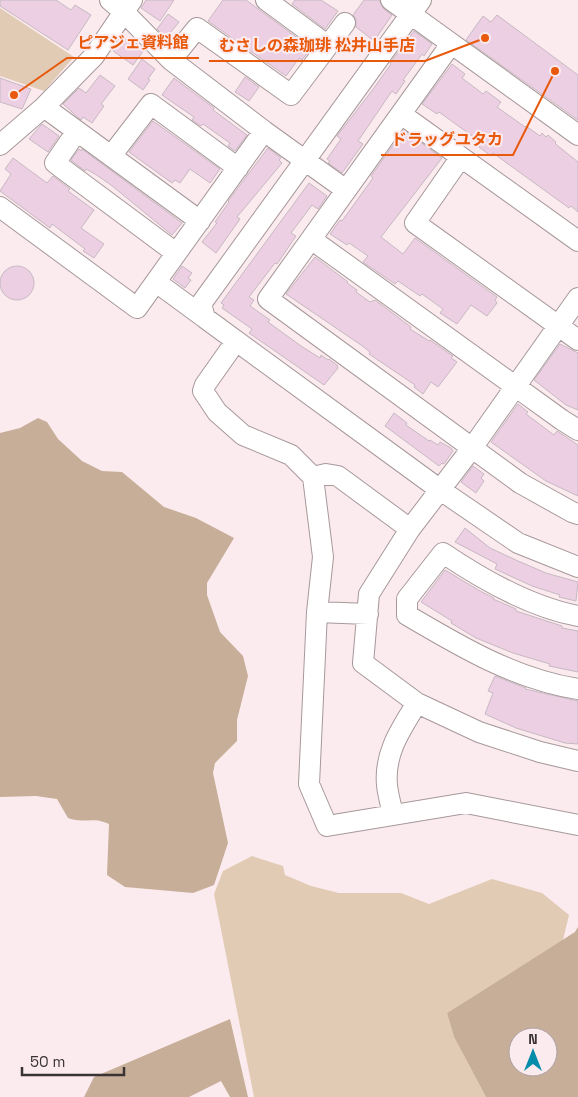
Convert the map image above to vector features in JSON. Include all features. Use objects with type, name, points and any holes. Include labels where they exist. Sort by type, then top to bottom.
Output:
[{"type":"street","points":[[266,0],[327,45]]},
{"type":"street","points":[[391,0],[416,7],[451,44],[578,135]]},
{"type":"street","points":[[0,145],[44,107],[94,56],[122,4],[171,60],[264,132],[346,190]]},
{"type":"street","points":[[205,318],[200,304],[416,7]]},
{"type":"street","points":[[171,60],[198,28],[291,94],[344,23]]},
{"type":"street","points":[[451,44],[268,299],[520,483],[578,514]]},
{"type":"street","points":[[111,156],[151,104],[238,168]]},
{"type":"street","points":[[44,107],[200,221]]},
{"type":"street","points":[[401,114],[578,241]]},
{"type":"street","points":[[77,132],[55,162],[176,253]]},
{"type":"street","points":[[0,207],[137,308],[264,132]]},
{"type":"street","points":[[461,157],[415,223],[578,340]]},
{"type":"street","points":[[311,239],[578,430]]},
{"type":"street","points":[[156,282],[440,490],[518,544],[578,567]]},
{"type":"street","points":[[578,298],[472,448],[410,529],[369,594],[364,663],[416,703],[478,732],[540,752],[578,761]]},
{"type":"street","points":[[236,341],[203,391],[217,412],[243,435],[291,456],[313,477],[323,557],[317,612],[309,784],[327,826],[466,803],[578,825]]},
{"type":"street","points":[[313,477],[326,474],[338,476],[410,529]]},
{"type":"street","points":[[578,616],[528,600],[496,586],[443,553],[407,599],[408,615],[463,648],[502,667],[559,686],[578,689]]},
{"type":"street","points":[[317,612],[368,614]]},
{"type":"street","points":[[393,815],[387,784],[388,759],[393,743],[416,703]]},
{"type":"shaded area","points":[[0,8],[74,57],[44,91],[0,76]]},
{"type":"shaded area","points":[[38,418],[47,422],[58,439],[82,461],[102,471],[122,472],[164,507],[196,518],[234,538],[207,583],[207,595],[220,632],[243,656],[248,676],[237,720],[237,741],[215,763],[213,773],[228,843],[214,885],[193,893],[125,887],[107,875],[109,824],[68,818],[57,799],[36,796],[0,797],[0,433],[20,428]]},
{"type":"shaded area","points":[[252,856],[283,866],[285,875],[311,886],[339,893],[401,893],[429,904],[492,879],[542,893],[569,915],[563,940],[447,1013],[454,1037],[486,1097],[254,1097],[214,894],[223,871]]},
{"type":"shaded area","points":[[578,927],[578,1097],[486,1097],[454,1037],[447,1013],[575,932]]},
{"type":"shaded area","points":[[230,1019],[248,1097],[230,1097],[221,1081],[189,1097],[84,1097],[94,1077]]},
{"type":"building","points":[[0,0],[56,0],[71,10],[75,5],[91,15],[68,50],[0,6]]},
{"type":"building","points":[[146,0],[174,0],[160,21],[141,8]]},
{"type":"building","points":[[223,0],[246,0],[311,48],[302,60],[299,58],[286,76],[208,21]]},
{"type":"building","points":[[295,0],[321,0],[338,11],[325,29],[292,4]]},
{"type":"building","points":[[364,0],[379,0],[384,9],[392,15],[374,41],[356,27],[356,19],[353,15]]},
{"type":"building","points":[[168,14],[179,22],[166,38],[157,29]]},
{"type":"building","points":[[497,15],[578,75],[578,120],[466,40],[483,16],[491,22]]},
{"type":"building","points":[[414,31],[432,44],[424,56],[422,54],[403,80],[405,81],[396,94],[392,91],[358,141],[363,144],[342,173],[328,163],[330,161],[327,159],[341,139],[337,136]]},
{"type":"building","points":[[123,37],[130,42],[132,40],[144,50],[133,65],[113,51]]},
{"type":"building","points":[[142,59],[155,69],[143,90],[128,79]]},
{"type":"building","points":[[452,64],[465,74],[462,78],[483,94],[486,91],[501,102],[497,107],[540,136],[542,133],[546,137],[548,135],[578,162],[578,212],[571,206],[569,208],[493,153],[491,156],[479,147],[482,143],[439,112],[437,114],[422,104]]},
{"type":"building","points":[[100,75],[115,86],[101,104],[104,106],[92,123],[83,117],[81,120],[63,104],[79,88],[86,93]]},
{"type":"building","points":[[245,77],[259,87],[249,101],[235,92]]},
{"type":"building","points":[[0,78],[31,89],[22,109],[0,102]]},
{"type":"building","points":[[174,78],[247,135],[235,151],[228,146],[230,143],[203,124],[201,126],[192,120],[194,117],[162,95]]},
{"type":"building","points":[[153,121],[220,169],[210,183],[190,169],[180,183],[175,180],[172,183],[129,152]]},
{"type":"building","points":[[42,124],[59,136],[48,152],[29,139]]},
{"type":"building","points":[[404,130],[442,158],[381,237],[403,254],[415,238],[497,297],[495,300],[497,303],[487,316],[471,305],[457,324],[440,313],[443,309],[422,294],[420,296],[398,281],[395,284],[363,262],[368,256],[349,243],[347,245],[330,234],[340,220],[342,221],[373,178],[371,176]]},
{"type":"building","points":[[268,148],[281,158],[279,160],[282,163],[237,217],[240,219],[216,253],[202,242],[217,223],[215,222],[228,201]]},
{"type":"building","points":[[79,149],[81,151],[82,149],[182,223],[172,235],[111,185],[86,169],[85,171],[71,160]]},
{"type":"building","points":[[13,158],[47,183],[53,176],[70,189],[68,191],[94,210],[81,228],[104,244],[94,258],[52,224],[50,228],[0,191],[11,174],[5,169]]},
{"type":"building","points":[[309,183],[327,196],[318,209],[312,205],[291,233],[296,236],[277,264],[275,263],[249,297],[254,300],[250,306],[270,320],[268,322],[320,358],[321,355],[337,365],[338,368],[324,385],[249,333],[252,329],[222,308],[224,305],[221,303]]},
{"type":"building","points":[[315,257],[348,282],[357,290],[356,292],[370,302],[375,300],[411,327],[410,329],[453,356],[451,358],[457,362],[438,387],[431,382],[423,394],[414,387],[415,385],[369,354],[370,352],[361,345],[286,294]]},
{"type":"building","points":[[17,266],[29,271],[34,283],[29,295],[17,300],[5,295],[0,283],[5,271]]},
{"type":"building","points":[[182,266],[192,273],[188,278],[191,280],[185,288],[173,279]]},
{"type":"building","points":[[560,344],[578,353],[578,410],[566,405],[534,380]]},
{"type":"building","points":[[518,404],[528,412],[526,414],[554,435],[557,431],[578,445],[578,496],[546,481],[491,442]]},
{"type":"building","points":[[394,413],[407,423],[406,425],[429,441],[438,445],[440,442],[451,448],[453,451],[444,464],[442,463],[439,466],[385,426]]},
{"type":"building","points":[[473,466],[484,474],[481,478],[484,481],[476,493],[461,482]]},
{"type":"building","points":[[465,528],[490,548],[546,573],[578,582],[576,601],[559,597],[560,595],[532,586],[495,569],[497,564],[455,542]]},
{"type":"building","points":[[445,570],[493,599],[516,609],[516,611],[562,626],[562,628],[578,631],[578,672],[549,666],[550,664],[513,653],[476,638],[421,602]]},
{"type":"building","points":[[495,676],[525,689],[578,701],[578,744],[565,743],[516,728],[485,714],[493,693],[488,691]]},
{"type":"place","name":"むさしの森珈琲 松井山手店","points":[[485,38]]},
{"type":"place","name":"ドラッグユタカ","points":[[555,71]]},
{"type":"place","name":"ピアジェ資料館","points":[[14,95]]}]
